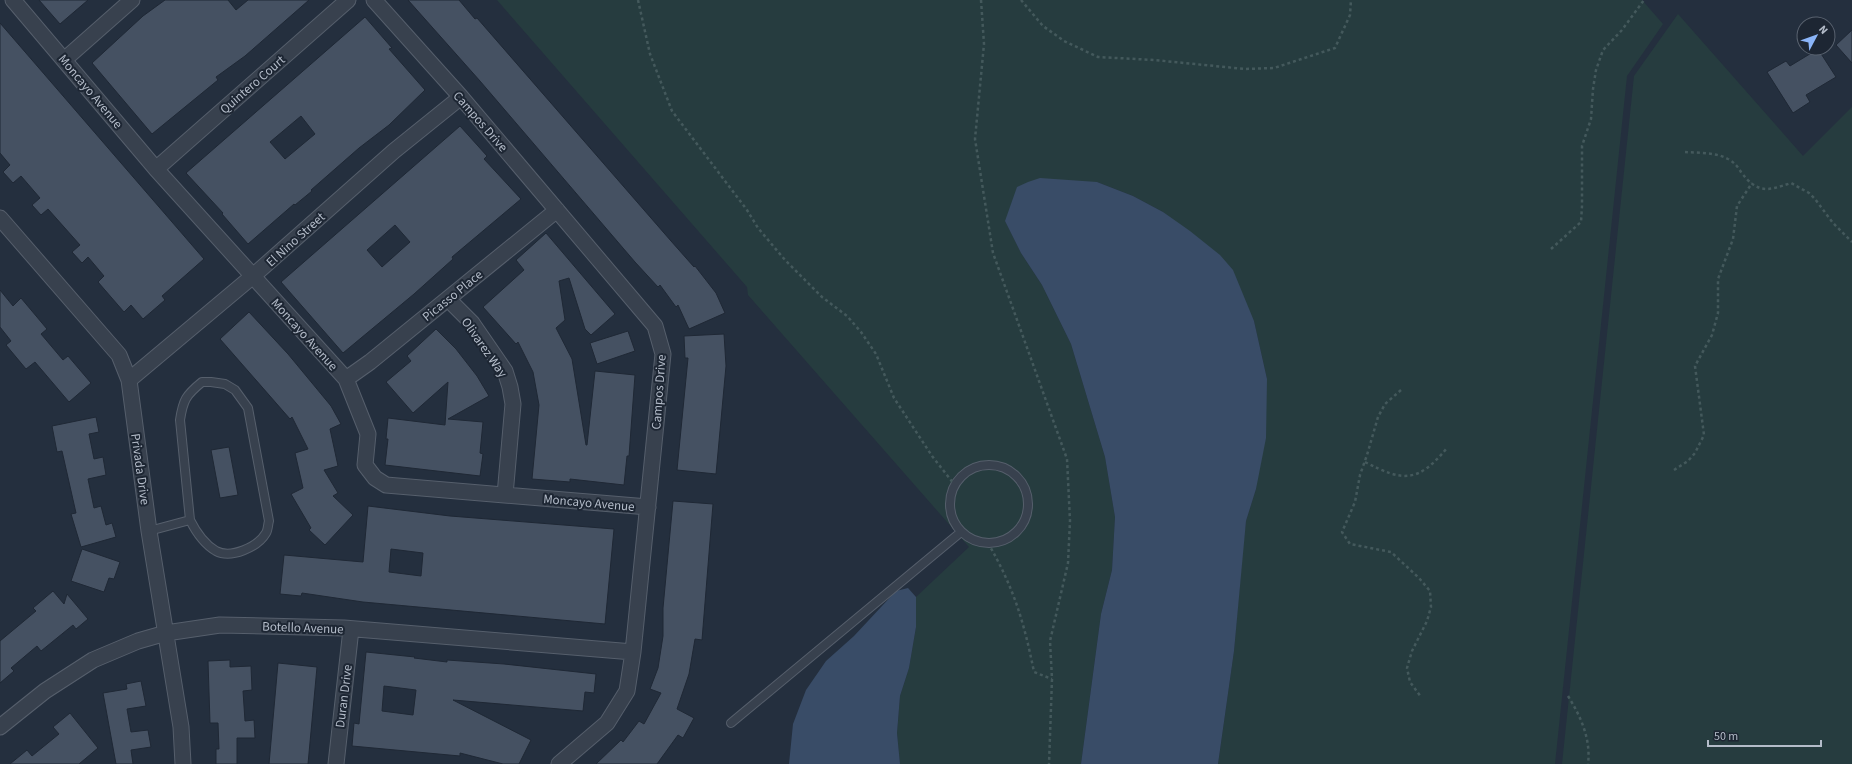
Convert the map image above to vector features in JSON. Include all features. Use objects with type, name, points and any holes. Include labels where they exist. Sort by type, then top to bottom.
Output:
[{"type":"street","name":"Moncayo Avenue","points":[[13,0],[156,169],[346,378],[368,434],[366,465],[375,478],[386,485],[648,507]]},
{"type":"street","points":[[64,60],[132,0]]},
{"type":"street","name":"Quintero Court","points":[[156,169],[348,0]]},
{"type":"street","name":"Campos Drive","points":[[374,0],[460,97],[655,326],[663,354],[633,652],[627,691],[607,723],[559,764]]},
{"type":"street","name":"El Nino Street","points":[[129,380],[253,276],[394,150],[460,97]]},
{"type":"street","name":"Picasso Place","points":[[346,378],[370,362],[557,210]]},
{"type":"street","name":"Privada Drive","points":[[0,218],[119,355],[129,380],[149,531],[181,727],[183,764]]},
{"type":"street","name":"Olivarez Way","points":[[448,299],[472,323],[505,371],[510,387],[513,404],[505,495]]},
{"type":"street","name":"Botello Avenue","points":[[0,727],[45,690],[93,660],[138,641],[166,633],[220,625],[351,629],[633,652]]},
{"type":"street","name":"Duran Drive","points":[[336,764],[351,629]]},
{"type":"lane","points":[[202,382],[225,384],[235,390],[248,408],[269,521],[266,533],[245,550],[232,553],[218,552],[207,544],[196,531],[190,520],[180,420],[182,405],[188,393],[202,382]]},
{"type":"lane","points":[[986,464],[998,465],[1010,470],[1020,479],[1026,490],[1028,503],[1027,515],[1021,527],[1012,536],[1001,542],[988,544],[978,542],[961,532],[953,521],[950,509],[950,496],[954,484],[963,474],[973,467],[986,464]]},
{"type":"lane","points":[[149,531],[190,520]]},
{"type":"lane","points":[[731,723],[961,532]]},
{"type":"path","points":[[638,0],[650,54],[672,111],[747,210],[758,228],[785,260],[822,297],[847,316],[861,332],[876,354],[894,398],[932,456],[954,484]]},
{"type":"path","points":[[980,0],[984,44],[975,139],[992,253],[1067,459],[1070,521],[1068,563],[1050,641],[1052,679],[1049,764]]},
{"type":"path","points":[[1021,0],[1043,26],[1064,41],[1098,57],[1154,60],[1245,69],[1274,68],[1335,48],[1350,15],[1351,0]]},
{"type":"path","points":[[1551,249],[1580,222],[1582,206],[1582,146],[1591,119],[1592,89],[1603,50],[1622,30],[1629,18],[1644,0]]},
{"type":"path","points":[[1685,152],[1708,154],[1729,159],[1752,183],[1760,189],[1774,188],[1791,184],[1809,193],[1833,223],[1852,242]]},
{"type":"path","points":[[1674,470],[1688,461],[1695,453],[1704,435],[1695,366],[1712,335],[1717,318],[1718,279],[1733,239],[1737,206],[1752,183]]},
{"type":"path","points":[[1401,390],[1386,404],[1378,417],[1360,475],[1355,502],[1342,532],[1350,544],[1391,552],[1419,578],[1430,591],[1431,606],[1427,622],[1412,650],[1407,668],[1410,682],[1421,697]]},
{"type":"path","points":[[1365,462],[1401,477],[1414,474],[1431,466],[1447,448]]},
{"type":"path","points":[[988,544],[1005,573],[1019,609],[1034,672],[1052,679]]},
{"type":"path","points":[[1568,696],[1577,711],[1588,741],[1590,753],[1588,764]]},
{"type":"green space","points":[[497,0],[1642,0],[1663,24],[1627,76],[1555,764],[1218,764],[1234,651],[1246,521],[1256,489],[1267,379],[1254,321],[1163,212],[1133,196],[1097,182],[1005,221],[1021,253],[1042,285],[1071,344],[1105,457],[1115,517],[1112,570],[1101,614],[1081,764],[900,764],[897,733],[900,696],[909,668],[916,627],[916,597],[969,547],[748,295],[747,287]]},
{"type":"green space","points":[[1678,14],[1803,156],[1852,107],[1852,764],[1562,764],[1634,76]]},
{"type":"water","points":[[1040,178],[1097,182],[1133,196],[1163,212],[1220,255],[1233,270],[1254,321],[1267,379],[1266,438],[1256,489],[1246,521],[1234,651],[1218,764],[1081,764],[1101,614],[1112,570],[1115,517],[1105,457],[1071,344],[1042,285],[1021,253],[1005,221],[1017,187]]},
{"type":"water","points":[[908,588],[916,597],[916,627],[909,668],[900,696],[897,733],[900,764],[789,764],[793,724],[806,690],[826,661],[854,636],[896,591]]},
{"type":"building","points":[[39,0],[88,0],[60,24]]},
{"type":"building","points":[[165,0],[228,0],[236,10],[248,0],[309,0],[245,56],[216,77],[218,80],[152,134],[92,63],[143,16]]},
{"type":"building","points":[[408,0],[459,0],[475,19],[477,18],[671,241],[694,267],[695,266],[716,293],[725,313],[689,329],[678,305],[676,307],[660,285],[658,287],[635,262],[480,81]]},
{"type":"building","points":[[365,17],[392,48],[389,49],[425,90],[389,125],[359,148],[311,190],[312,191],[295,205],[294,204],[248,244],[222,214],[223,213],[186,173]],"holes":[[[301,116],[315,134],[285,159],[270,142]]]},
{"type":"building","points":[[0,23],[204,259],[162,296],[165,300],[143,319],[131,305],[124,312],[98,282],[104,276],[88,257],[82,263],[72,252],[80,245],[48,209],[41,215],[32,205],[40,198],[21,176],[13,183],[3,172],[10,165],[0,153]]},
{"type":"building","points":[[1852,30],[1852,63],[1836,45]]},
{"type":"building","points":[[1806,56],[1822,56],[1836,77],[1806,95],[1810,102],[1793,113],[1767,72],[1786,61],[1790,66]]},
{"type":"building","points":[[460,126],[487,156],[484,159],[521,199],[452,257],[453,259],[414,294],[343,353],[281,282]],"holes":[[[395,225],[410,242],[382,267],[367,250]]]},
{"type":"building","points":[[546,233],[615,314],[591,335],[585,329],[569,278],[559,281],[565,320],[556,328],[572,359],[586,445],[595,371],[635,375],[629,456],[627,456],[624,485],[570,479],[570,482],[532,479],[539,405],[533,372],[518,342],[516,344],[483,307],[524,270],[516,260]]},
{"type":"building","points":[[0,290],[13,306],[21,298],[47,329],[41,334],[63,360],[68,356],[91,383],[69,402],[35,362],[26,369],[6,345],[11,341],[0,327]]},
{"type":"building","points":[[249,312],[288,354],[331,406],[341,424],[330,429],[338,466],[324,470],[338,493],[333,496],[353,515],[325,545],[309,530],[311,528],[291,494],[303,488],[295,453],[308,449],[292,417],[290,419],[220,339]]},
{"type":"building","points":[[436,329],[456,349],[477,376],[489,396],[448,419],[483,422],[480,453],[483,454],[480,476],[385,465],[388,439],[386,439],[388,418],[445,425],[448,382],[413,413],[386,382],[411,361],[407,356]]},
{"type":"building","points":[[628,331],[635,351],[597,364],[590,343]]},
{"type":"building","points":[[724,334],[726,366],[716,474],[677,470],[688,358],[685,358],[684,336]]},
{"type":"building","points":[[96,417],[99,432],[89,434],[94,459],[103,457],[106,475],[88,479],[94,508],[101,506],[106,525],[112,523],[116,537],[81,547],[71,514],[76,513],[62,451],[57,452],[52,426]]},
{"type":"building","points":[[229,447],[238,495],[220,498],[211,450]]},
{"type":"building","points":[[673,501],[713,504],[702,640],[695,639],[689,674],[677,709],[694,718],[683,738],[678,735],[657,764],[596,764],[621,740],[623,742],[639,721],[644,724],[661,693],[650,689],[658,668],[663,636],[663,608]]},
{"type":"building","points":[[368,506],[450,516],[614,529],[605,624],[363,602],[302,593],[301,596],[280,594],[284,555],[363,562]],"holes":[[[391,549],[423,553],[421,576],[389,572]]]},
{"type":"building","points":[[82,549],[120,562],[114,579],[109,578],[104,592],[71,581]]},
{"type":"building","points":[[53,591],[64,604],[67,594],[88,619],[76,629],[73,625],[41,651],[37,646],[11,668],[14,671],[0,683],[0,641],[36,611],[33,608]]},
{"type":"building","points":[[366,652],[447,662],[447,660],[504,664],[596,674],[594,693],[585,692],[583,711],[453,700],[531,740],[519,764],[503,764],[460,753],[460,756],[352,746],[354,723],[359,724]],"holes":[[[384,686],[416,690],[413,715],[382,711]]]},
{"type":"building","points":[[230,660],[230,667],[251,666],[252,690],[243,691],[245,721],[254,720],[255,738],[237,738],[237,764],[216,764],[216,749],[219,749],[218,723],[210,723],[208,661]]},
{"type":"building","points":[[278,663],[317,667],[308,764],[269,764]]},
{"type":"building","points":[[141,681],[146,706],[127,709],[131,732],[148,730],[151,747],[131,750],[133,764],[116,764],[103,693],[127,689],[126,684]]},
{"type":"building","points":[[70,713],[98,748],[79,764],[10,764],[27,750],[32,756],[59,734],[53,727]]}]
